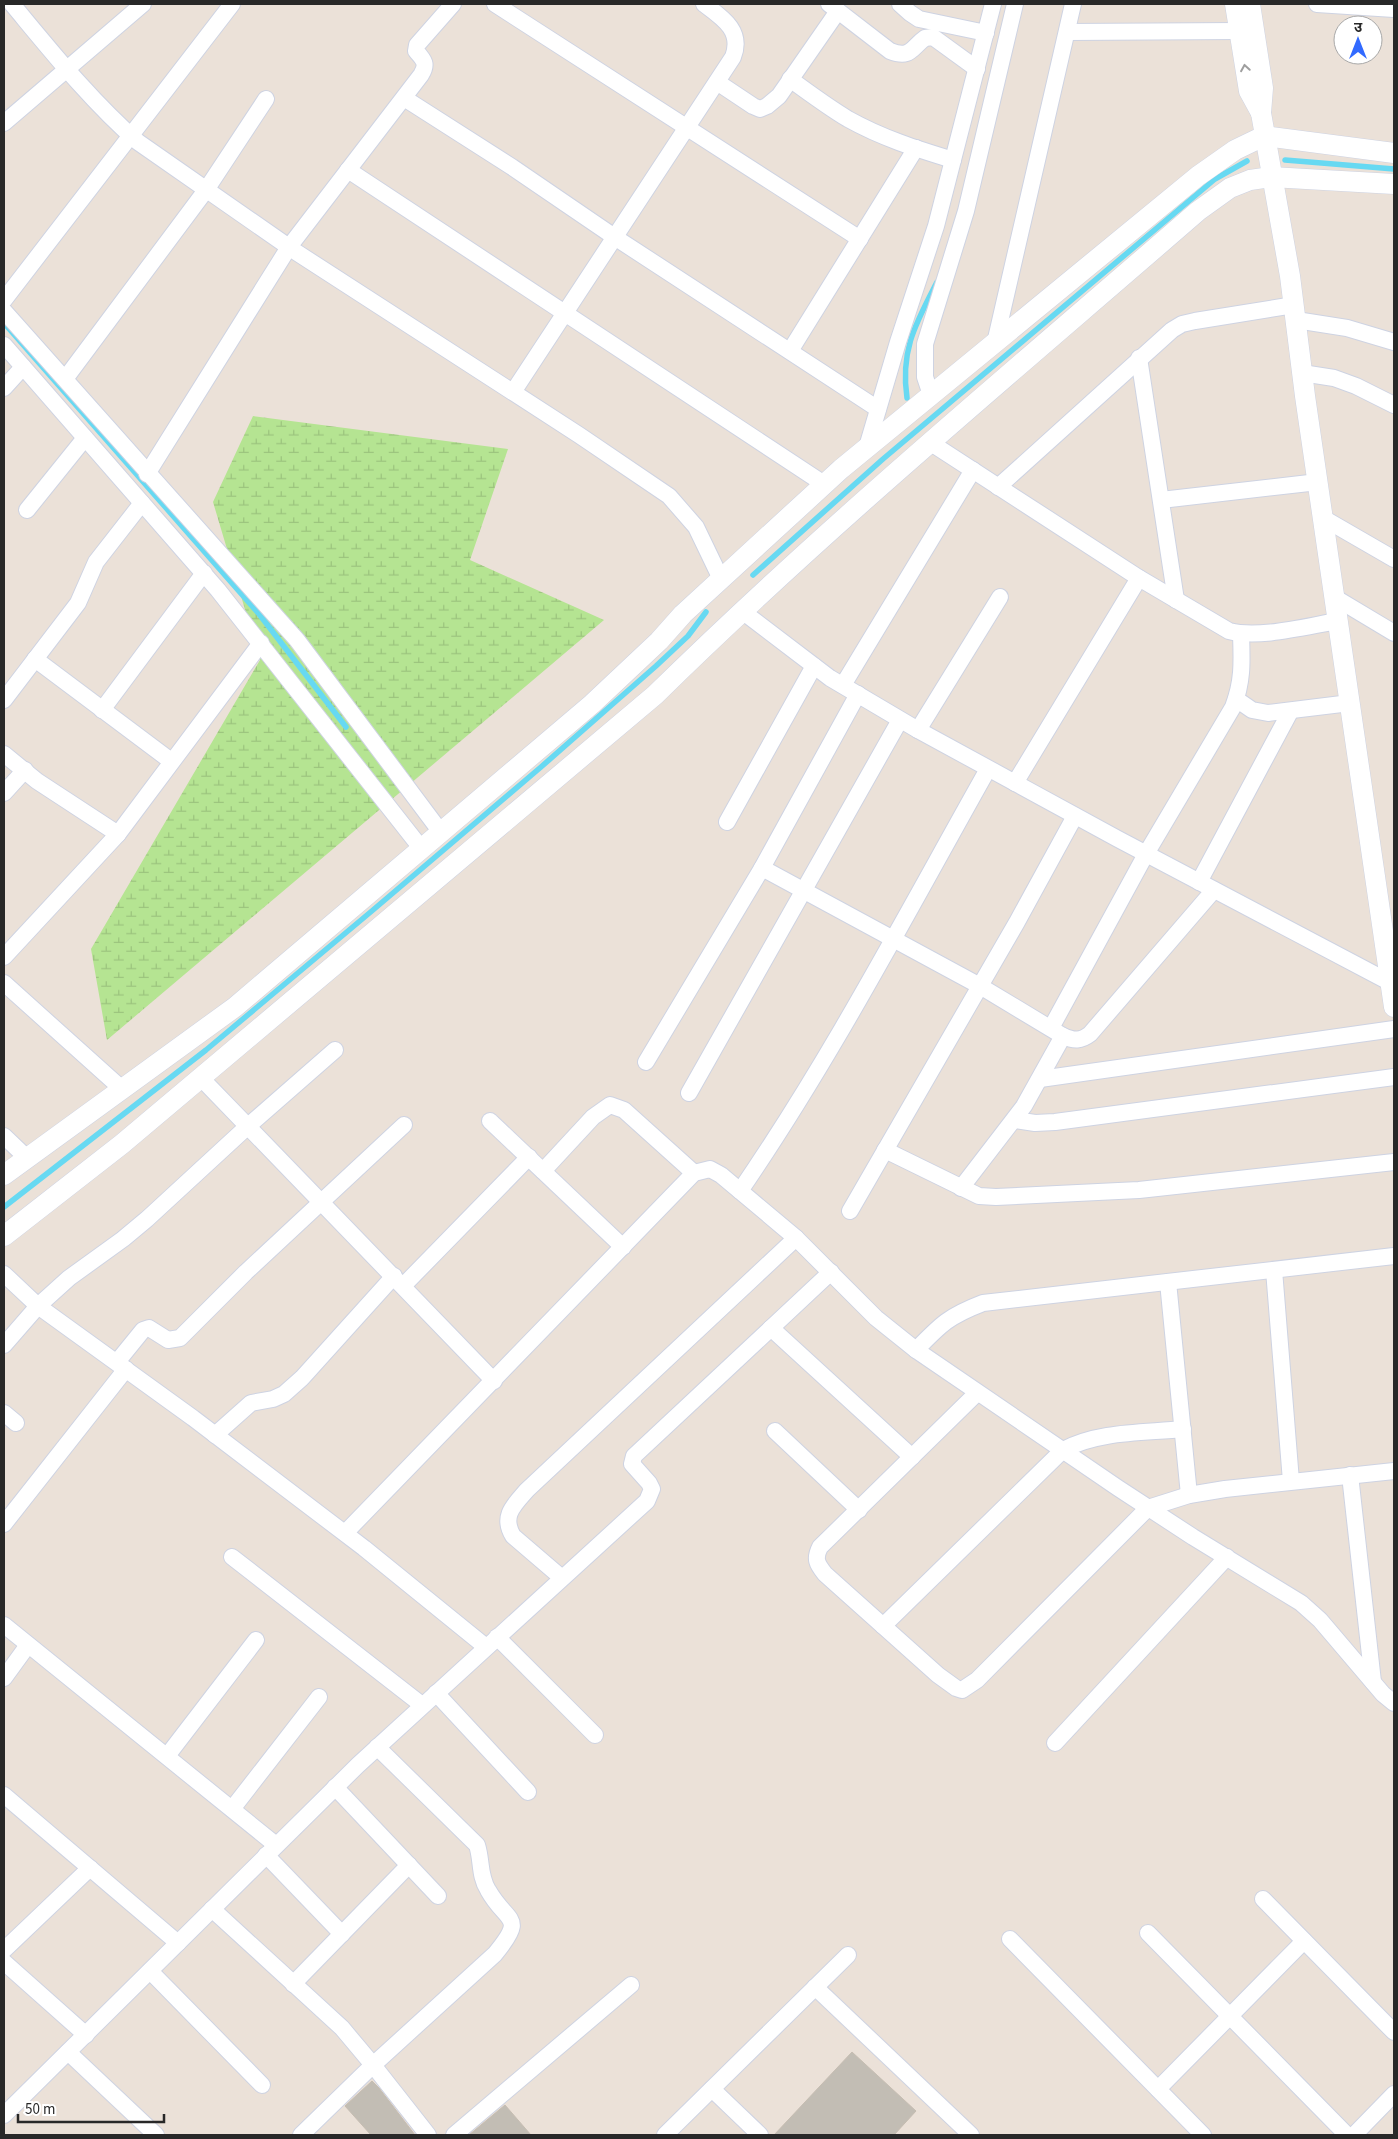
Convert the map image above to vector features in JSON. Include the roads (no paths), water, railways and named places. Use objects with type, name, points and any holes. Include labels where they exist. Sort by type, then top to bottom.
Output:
[{"type":"street","points":[[12,4],[65,69],[130,135],[289,247],[669,496],[696,527],[721,579]]},
{"type":"street","points":[[4,123],[143,4]]},
{"type":"street","points":[[4,300],[232,4]]},
{"type":"street","points":[[147,474],[289,247],[425,68],[425,62],[416,51],[416,45],[453,4]]},
{"type":"street","points":[[495,4],[685,128],[860,238]]},
{"type":"street","points":[[513,392],[616,238],[685,128],[733,57],[737,46],[737,39],[731,27],[704,4]]},
{"type":"street","points":[[900,4],[919,19],[986,33]]},
{"type":"street","points":[[867,447],[936,226],[993,4]]},
{"type":"street","points":[[931,395],[925,377],[925,344],[966,211],[1015,4]]},
{"type":"street","points":[[995,343],[1073,4]]},
{"type":"street","points":[[1234,4],[1249,92],[1261,113]]},
{"type":"street","points":[[1250,4],[1263,88],[1261,113],[1264,136],[1271,177],[1280,212],[1295,312],[1334,597],[1393,997]]},
{"type":"street","points":[[1316,4],[1394,9]]},
{"type":"street","points":[[717,82],[753,106],[760,109],[767,106],[779,96],[790,80],[834,7],[890,51],[906,54],[915,50],[925,38],[933,37],[977,69]]},
{"type":"street","points":[[1067,32],[1239,30]]},
{"type":"street","points":[[790,80],[847,118],[884,137],[953,160]]},
{"type":"street","points":[[404,98],[512,167],[616,238],[878,409]]},
{"type":"street","points":[[64,380],[206,190],[266,99]]},
{"type":"street","points":[[4,1175],[235,1007],[592,704],[721,579],[824,484],[1198,176],[1235,150],[1264,136],[1394,153]]},
{"type":"street","points":[[790,351],[916,148]]},
{"type":"street","points":[[348,170],[824,484]]},
{"type":"street","points":[[4,1236],[122,1144],[648,701],[824,536],[1198,211],[1230,188],[1250,180],[1271,177],[1394,184]]},
{"type":"street","points":[[4,311],[147,474],[297,640],[430,840]]},
{"type":"street","points":[[998,487],[1140,358],[1172,330],[1182,324],[1295,312],[1394,342]]},
{"type":"street","points":[[4,344],[204,573],[261,643],[430,840]]},
{"type":"street","points":[[1140,358],[1176,600]]},
{"type":"street","points":[[4,388],[23,366]]},
{"type":"street","points":[[1302,373],[1334,378],[1356,386],[1394,405]]},
{"type":"street","points":[[26,510],[85,438]]},
{"type":"street","points":[[931,443],[1140,578],[1229,631],[1241,634],[1255,634],[1338,621]]},
{"type":"street","points":[[843,685],[973,470]]},
{"type":"street","points":[[1161,500],[1318,482]]},
{"type":"street","points":[[4,700],[78,603],[96,562],[142,503]]},
{"type":"street","points":[[1323,518],[1394,559]]},
{"type":"street","points":[[102,710],[204,573]]},
{"type":"street","points":[[1015,784],[1140,578]]},
{"type":"street","points":[[918,730],[1000,597]]},
{"type":"street","points":[[1334,597],[1394,633]]},
{"type":"street","points":[[742,611],[814,666],[900,720],[1015,784],[1207,886],[1393,997]]},
{"type":"street","points":[[961,1188],[1015,1120],[1040,1079],[1057,1032],[1146,854],[1218,734],[1236,699],[1242,675],[1241,634]]},
{"type":"street","points":[[4,957],[118,834],[261,643]]},
{"type":"street","points":[[35,659],[171,761]]},
{"type":"street","points":[[727,822],[814,666]]},
{"type":"street","points":[[646,1062],[762,868],[858,694]]},
{"type":"street","points":[[1236,699],[1252,710],[1268,713],[1290,712],[1350,703]]},
{"type":"street","points":[[762,868],[980,986],[1057,1032],[1078,1040],[1090,1034],[1207,886],[1290,712]]},
{"type":"street","points":[[689,1093],[900,720]]},
{"type":"street","points":[[4,754],[24,770],[118,834]]},
{"type":"street","points":[[740,1191],[776,1139],[827,1054],[988,769]]},
{"type":"street","points":[[4,793],[24,770]]},
{"type":"street","points":[[850,1211],[980,986],[1075,816]]},
{"type":"street","points":[[4,983],[122,1089]]},
{"type":"street","points":[[1040,1079],[1394,1030]]},
{"type":"street","points":[[4,1345],[38,1306],[69,1278],[146,1220],[248,1126],[335,1050]]},
{"type":"street","points":[[1015,1120],[1035,1123],[1055,1122],[1394,1077]]},
{"type":"street","points":[[201,1078],[494,1381]]},
{"type":"street","points":[[543,1171],[593,1117],[610,1106],[624,1110],[694,1172]]},
{"type":"street","points":[[490,1121],[623,1247]]},
{"type":"street","points":[[4,1524],[121,1365],[143,1330],[149,1328],[168,1340],[180,1338],[246,1272],[404,1125]]},
{"type":"street","points":[[4,1136],[27,1158]]},
{"type":"street","points":[[885,1150],[979,1196],[1027,1197],[1139,1190],[1394,1162]]},
{"type":"street","points":[[216,1435],[251,1403],[273,1399],[284,1394],[398,1281],[529,1157]]},
{"type":"street","points":[[345,1533],[694,1172],[710,1169],[740,1191],[796,1238],[876,1318],[916,1350],[1148,1508],[1301,1603],[1320,1620],[1373,1682],[1394,1703]]},
{"type":"street","points":[[562,1578],[513,1536],[508,1527],[508,1519],[512,1507],[527,1490],[796,1238]]},
{"type":"street","points":[[916,1350],[942,1323],[958,1313],[983,1303],[1394,1256]]},
{"type":"street","points":[[1274,1270],[1291,1481]]},
{"type":"street","points":[[4,2115],[335,1787],[422,1705],[648,1501],[652,1489],[632,1464],[634,1456],[831,1272]]},
{"type":"street","points":[[4,1274],[38,1306],[216,1435],[491,1642],[595,1735]]},
{"type":"street","points":[[1168,1282],[1189,1495]]},
{"type":"street","points":[[771,1328],[912,1457]]},
{"type":"street","points":[[977,1393],[820,1547],[816,1554],[817,1564],[883,1626],[938,1675],[962,1690],[968,1688],[1148,1508],[1189,1495],[1291,1481],[1394,1471]]},
{"type":"street","points":[[883,1626],[1063,1450],[1076,1443],[1088,1440],[1183,1429]]},
{"type":"street","points":[[775,1431],[859,1510]]},
{"type":"street","points":[[1350,1475],[1373,1682]]},
{"type":"street","points":[[232,1557],[422,1705]]},
{"type":"street","points":[[1055,1743],[1227,1557]]},
{"type":"street","points":[[4,1625],[232,1809],[271,1850],[342,1934]]},
{"type":"street","points":[[167,1756],[256,1640]]},
{"type":"street","points":[[4,1678],[28,1644]]},
{"type":"street","points":[[436,1693],[528,1792]]},
{"type":"street","points":[[232,1809],[320,1697]]},
{"type":"street","points":[[301,2135],[373,2065],[495,1954],[509,1937],[513,1928],[510,1918],[488,1890],[483,1879],[481,1857],[477,1845],[377,1747]]},
{"type":"street","points":[[335,1787],[438,1896]]},
{"type":"street","points":[[7,1803],[90,1868],[178,1943]]},
{"type":"street","points":[[293,1984],[409,1865]]},
{"type":"street","points":[[4,1950],[90,1868]]},
{"type":"street","points":[[1263,1900],[1394,2032]]},
{"type":"street","points":[[212,1909],[342,2028],[428,2135]]},
{"type":"street","points":[[1148,1933],[1346,2135]]},
{"type":"street","points":[[1010,1939],[1203,2135]]},
{"type":"street","points":[[1158,2089],[1304,1941]]},
{"type":"street","points":[[665,2135],[848,1955]]},
{"type":"street","points":[[4,1962],[86,2035]]},
{"type":"street","points":[[150,1971],[262,2085]]},
{"type":"street","points":[[454,2135],[631,1985]]},
{"type":"street","points":[[815,1987],[971,2135]]},
{"type":"street","points":[[68,2052],[156,2135]]},
{"type":"street","points":[[712,2089],[760,2135]]},
{"type":"street","points":[[1354,2135],[1394,2094]]},
{"type":"waterway","points":[[1285,160],[1394,169]]},
{"type":"waterway","points":[[753,575],[883,459],[1215,179],[1247,161]]},
{"type":"waterway","points":[[907,398],[905,381],[908,351],[916,324],[937,282]]},
{"type":"waterway","points":[[4,323],[259,614],[346,727]]},
{"type":"waterway","points":[[4,1207],[206,1050],[373,910],[656,666],[688,636],[706,612]]}]
